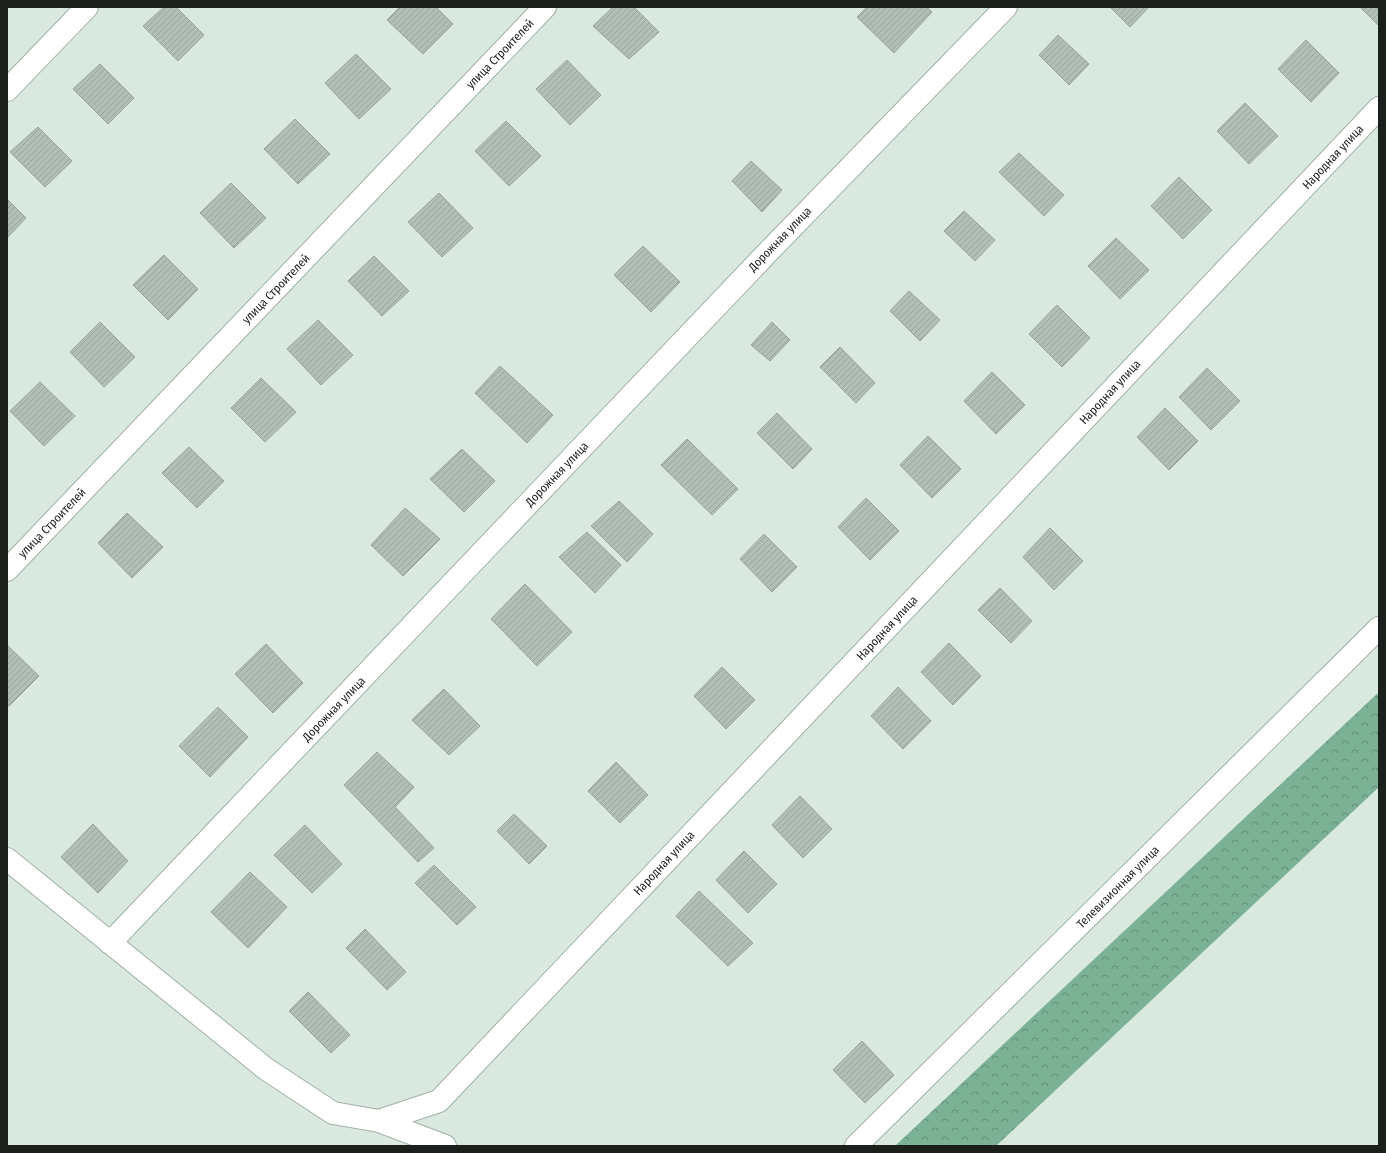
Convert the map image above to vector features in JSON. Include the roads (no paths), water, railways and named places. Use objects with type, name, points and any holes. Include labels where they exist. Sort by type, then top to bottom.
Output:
[{"type":"street","points":[[7,90],[87,7]]},
{"type":"street","name":"улица Строителей","points":[[7,570],[545,7]]},
{"type":"street","name":"Дорожная улица","points":[[110,943],[768,252],[1006,7]]},
{"type":"street","name":"Народная улица","points":[[379,1121],[439,1101],[1379,108]]},
{"type":"street","name":"Телевизионная улица","points":[[856,1146],[1379,628]]},
{"type":"street","points":[[7,859],[266,1069],[333,1113],[379,1121],[445,1146]]}]
